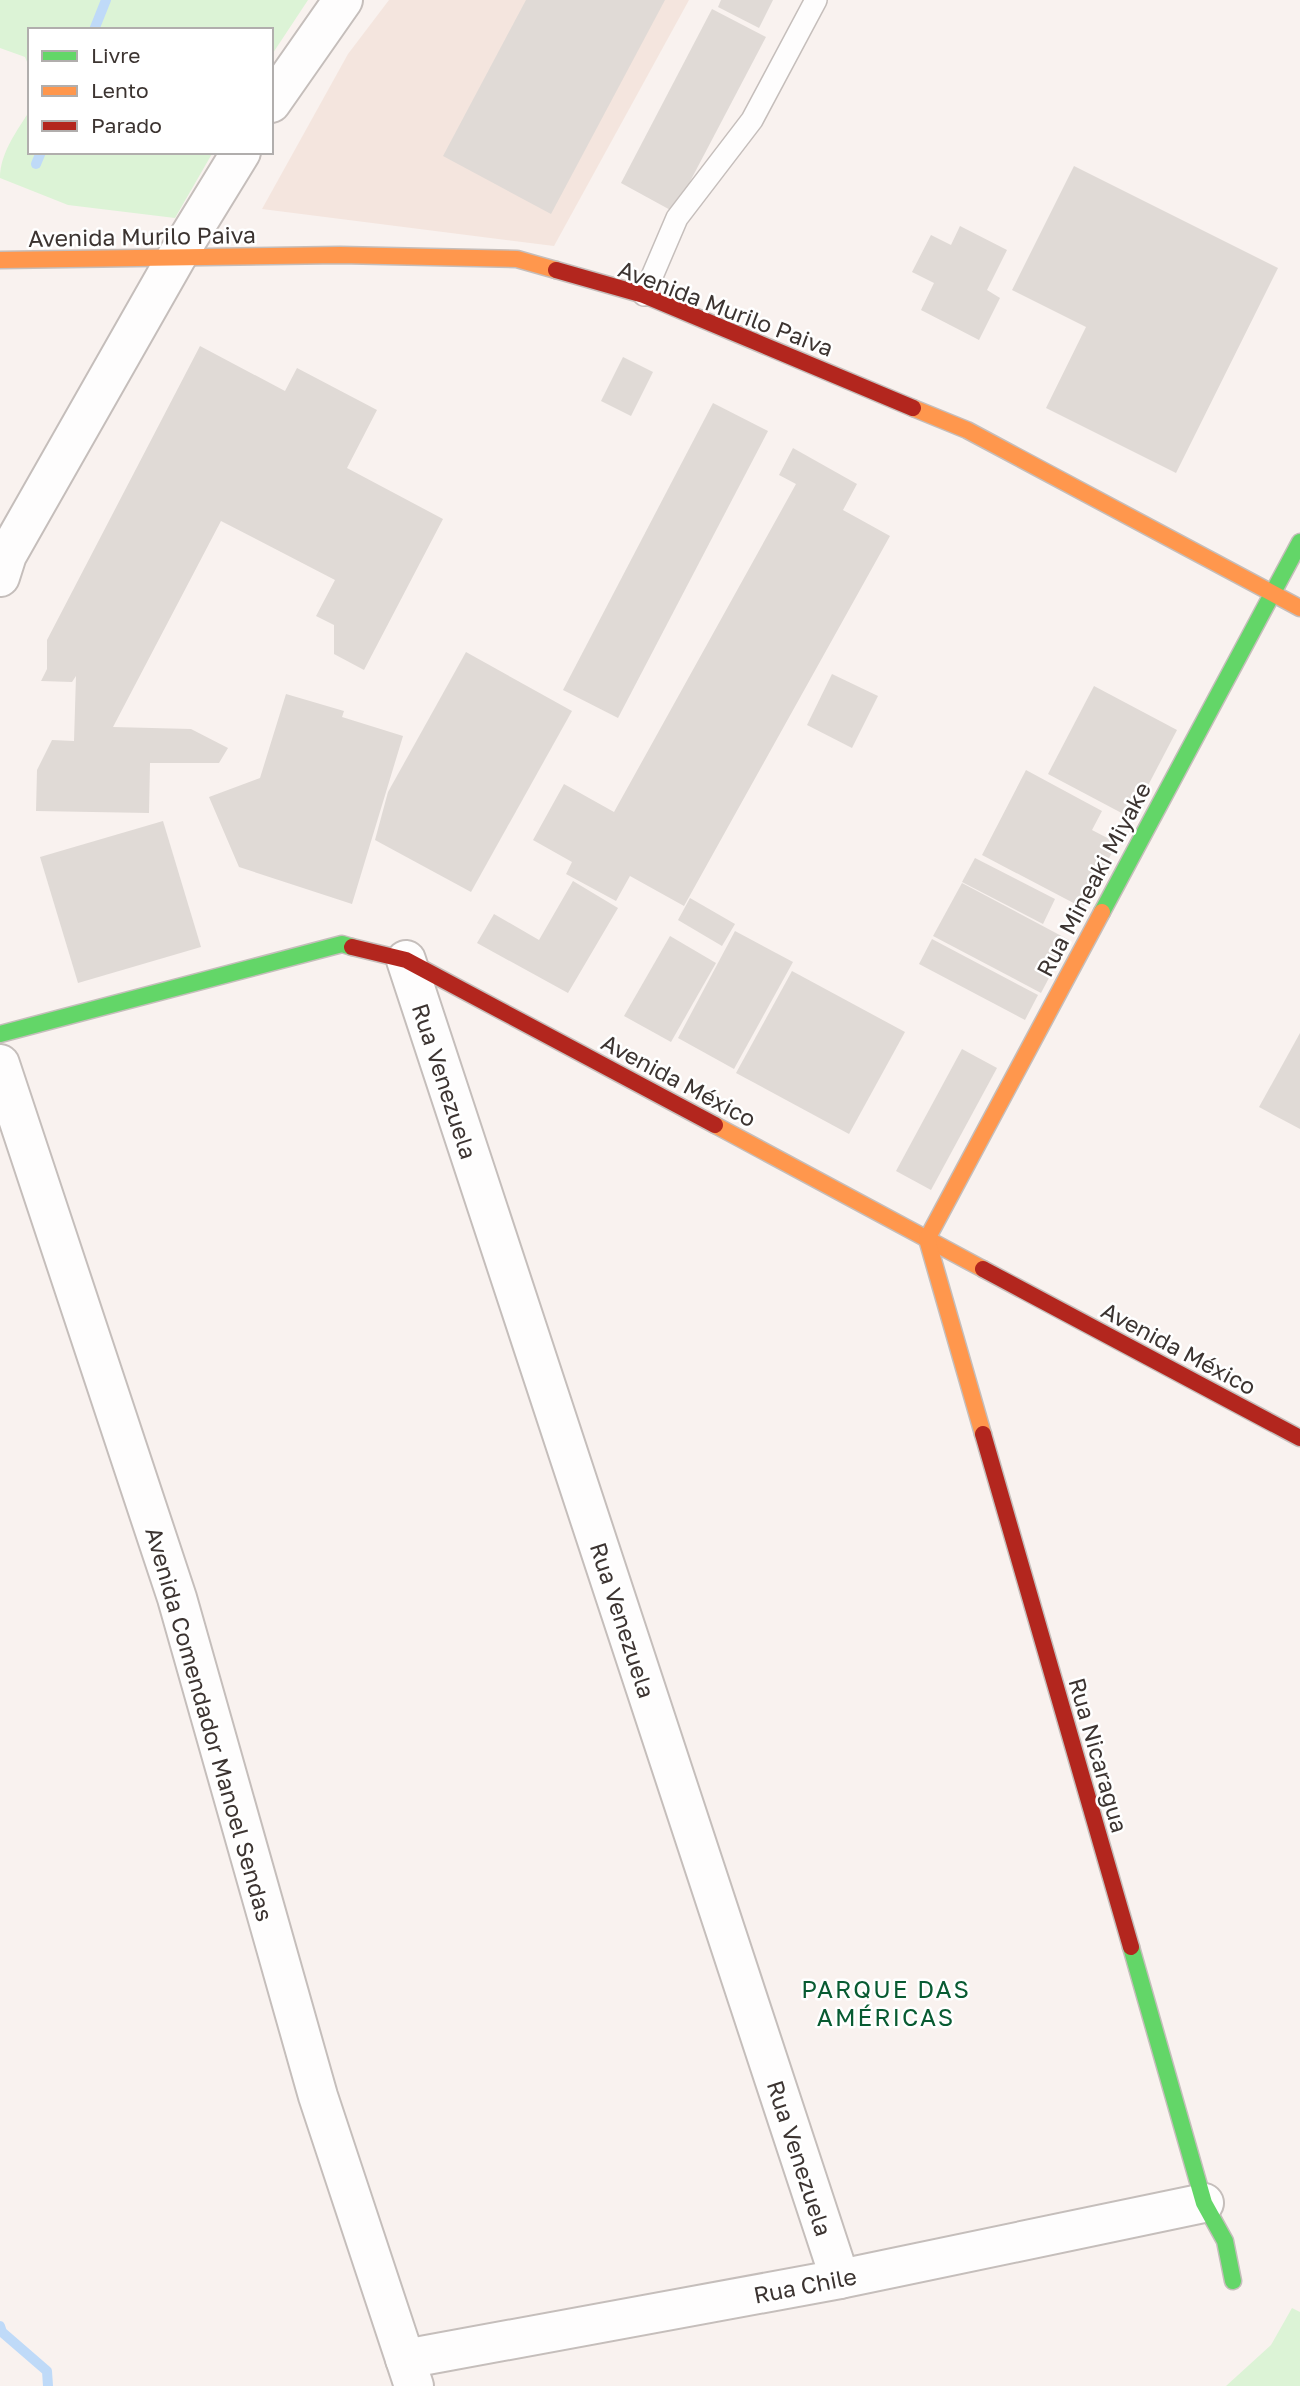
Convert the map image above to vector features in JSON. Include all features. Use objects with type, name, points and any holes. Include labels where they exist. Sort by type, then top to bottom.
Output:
[{"type":"street","points":[[273,100],[343,0]]},
{"type":"street","points":[[0,577],[7,555],[176,258],[240,154]]},
{"type":"street","name":"Avenida Murilo Paiva","points":[[0,260],[340,256],[517,259],[644,295],[967,430],[1300,608]]},
{"type":"street","name":"Rua Mineaki Miyake","points":[[927,1239],[1300,542]]},
{"type":"street","name":"Avenida México","points":[[0,1034],[342,944],[406,960],[1300,1438]]},
{"type":"street","name":"Rua Venezuela","points":[[406,960],[840,2279]]},
{"type":"street","name":"Avenida Comendador Manoel Sendas","points":[[0,1063],[177,1598],[318,2096],[410,2372]]},
{"type":"street","name":"Rua Nicaragua","points":[[927,1239],[1204,2203],[1226,2241],[1233,2281]]},
{"type":"street","name":"Rua Chile","points":[[410,2372],[1204,2203]]},
{"type":"lane","points":[[644,295],[677,218],[752,120],[817,0]]},
{"type":"shaded area","points":[[389,0],[689,0],[554,246],[262,209],[348,54]]},
{"type":"green space","points":[[0,0],[308,0],[273,53],[273,28],[28,28],[28,64],[25,57],[0,48]]},
{"type":"green space","points":[[28,113],[28,154],[212,154],[175,218],[68,205],[0,178],[6,151]]},
{"type":"green space","points":[[1292,2308],[1300,2312],[1300,2386],[1226,2386],[1271,2345]]},
{"type":"building","points":[[526,0],[665,0],[551,214],[443,156]]},
{"type":"building","points":[[721,0],[773,0],[759,28],[718,7]]},
{"type":"building","points":[[712,9],[766,37],[674,212],[621,183]]},
{"type":"building","points":[[1074,166],[1278,268],[1176,473],[1046,408],[1086,327],[1012,290]]},
{"type":"building","points":[[960,226],[1007,250],[987,290],[1000,298],[979,340],[921,310],[934,283],[912,272],[931,235],[951,245]]},
{"type":"building","points":[[200,346],[285,391],[297,368],[377,410],[347,468],[443,519],[364,670],[334,654],[334,625],[316,616],[335,580],[221,521],[113,727],[191,729],[228,748],[219,763],[150,763],[149,813],[36,811],[37,770],[52,740],[74,741],[76,676],[72,682],[41,681],[47,669],[47,640]]},
{"type":"building","points":[[623,357],[653,372],[631,416],[601,401]]},
{"type":"building","points":[[713,403],[768,431],[618,718],[563,690]]},
{"type":"building","points":[[793,448],[857,484],[843,510],[890,536],[684,906],[630,876],[616,901],[566,874],[572,862],[533,840],[564,784],[614,812],[796,484],[779,475]]},
{"type":"building","points":[[466,652],[572,711],[471,892],[375,840],[388,792]]},
{"type":"building","points":[[832,674],[878,696],[852,748],[807,725]]},
{"type":"building","points":[[1094,686],[1177,730],[1131,818],[1048,774]]},
{"type":"building","points":[[286,694],[344,711],[342,717],[403,736],[352,904],[239,867],[209,797],[260,778]]},
{"type":"building","points":[[1026,770],[1102,811],[1092,830],[1117,843],[1083,908],[982,855]]},
{"type":"building","points":[[163,821],[201,947],[78,983],[40,857]]},
{"type":"building","points":[[975,858],[1055,899],[1043,924],[962,882]]},
{"type":"building","points":[[573,881],[618,908],[568,993],[477,943],[494,914],[539,940]]},
{"type":"building","points":[[962,883],[1069,940],[1041,993],[933,936]]},
{"type":"building","points":[[690,898],[735,924],[722,946],[678,920]]},
{"type":"building","points":[[735,931],[793,962],[734,1069],[678,1038]]},
{"type":"building","points":[[670,936],[716,963],[671,1042],[624,1016]]},
{"type":"building","points":[[932,939],[1038,995],[1025,1020],[919,964]]},
{"type":"building","points":[[792,971],[905,1032],[849,1134],[736,1073]]},
{"type":"building","points":[[1300,1033],[1300,1129],[1259,1107]]},
{"type":"building","points":[[962,1049],[997,1068],[931,1190],[896,1171]]},
{"type":"waterway","points":[[95,28],[106,0]]},
{"type":"waterway","points":[[36,164],[40,154]]},
{"type":"waterway","points":[[0,2326],[2,2332],[47,2371],[48,2386]]},
{"type":"traffic: fast","points":[[1102,912],[1300,542]]},
{"type":"traffic: fast","points":[[0,1034],[342,944],[352,947]]},
{"type":"traffic: fast","points":[[1131,1947],[1204,2203],[1225,2241],[1233,2281]]},
{"type":"traffic: slow","points":[[0,260],[340,255],[517,259],[556,270]]},
{"type":"traffic: slow","points":[[913,408],[967,430],[1300,608]]},
{"type":"traffic: slow","points":[[983,1434],[927,1239],[1102,912]]},
{"type":"traffic: slow","points":[[715,1125],[983,1269]]},
{"type":"traffic: jam","points":[[556,270],[644,295],[913,408]]},
{"type":"traffic: jam","points":[[352,947],[406,960],[715,1125]]},
{"type":"traffic: jam","points":[[983,1269],[1300,1438]]},
{"type":"traffic: jam","points":[[983,1434],[1131,1947]]},
{"type":"district","name":"PARQUE DAS AMÉRICAS","points":[[886,2002]]}]
